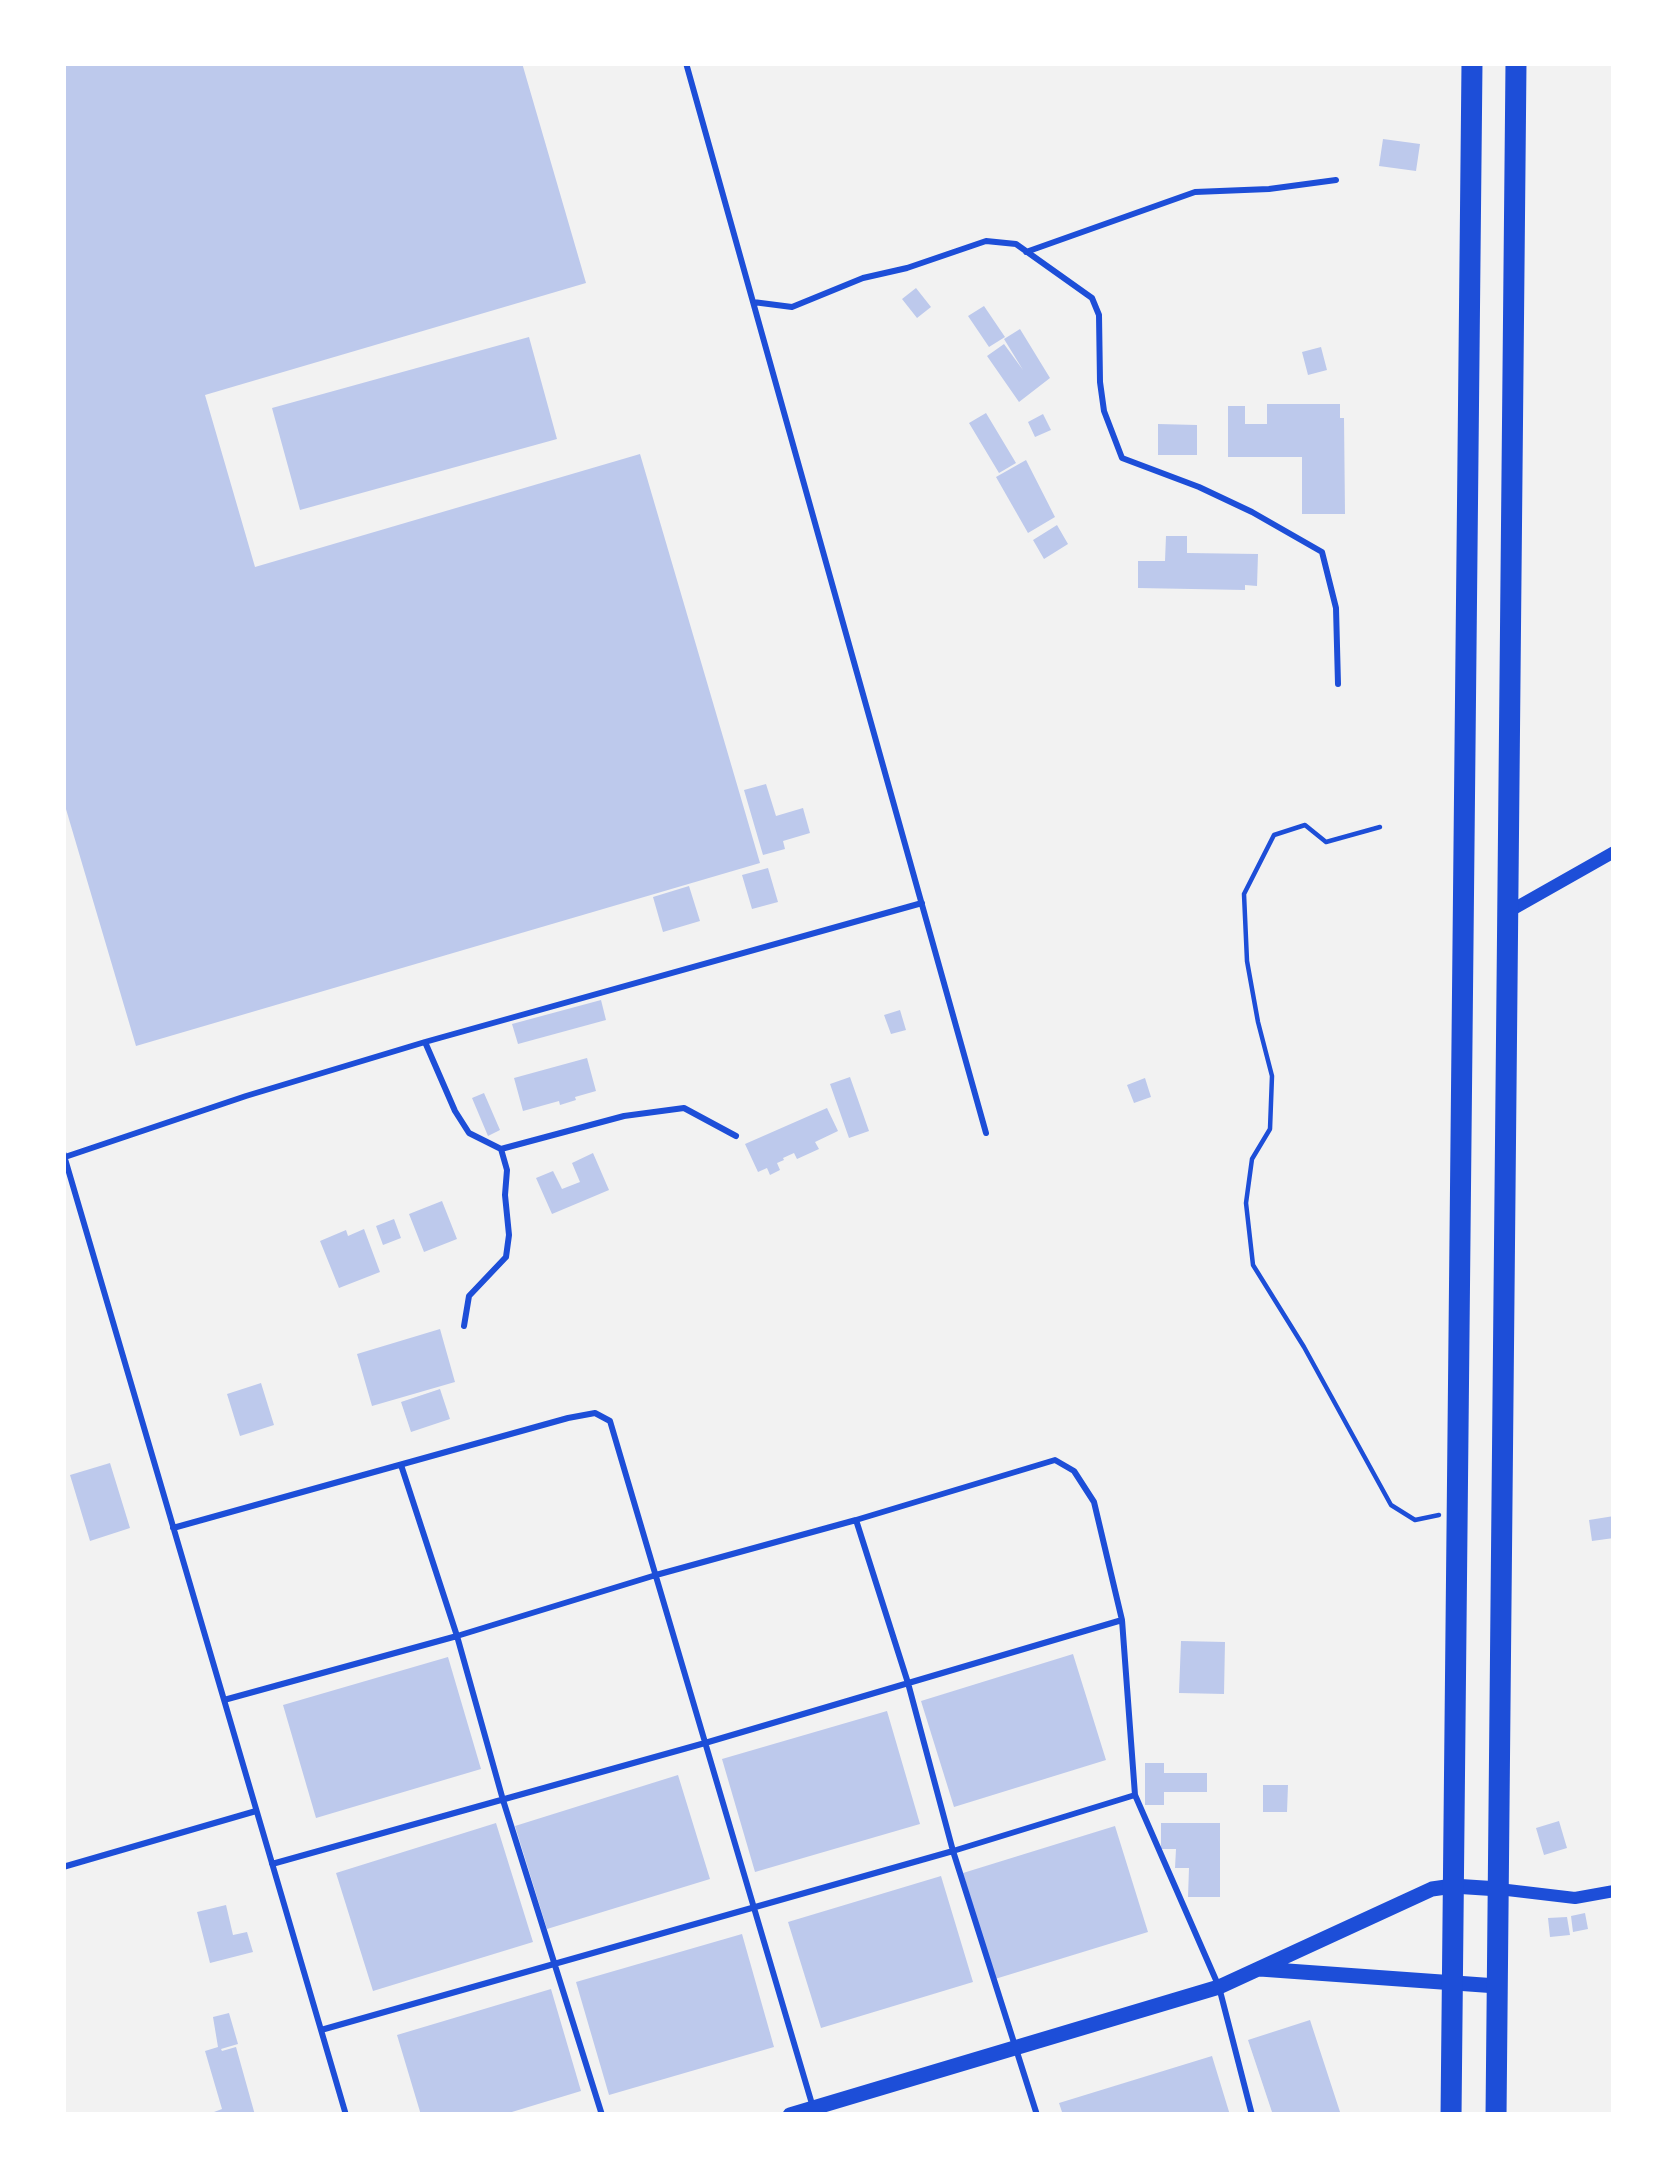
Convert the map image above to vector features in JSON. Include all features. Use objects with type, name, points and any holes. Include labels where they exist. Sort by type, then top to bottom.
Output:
[{"type":"highway","points":[[1451,2115],[1472,63]]},
{"type":"highway","points":[[1496,2115],[1516,63]]},
{"type":"street","points":[[1508,912],[1614,852]]},
{"type":"street","points":[[790,2115],[814,2112],[1219,1987],[1432,1889],[1453,1886],[1575,1898],[1614,1891]]},
{"type":"street","points":[[1257,1968],[1498,1986]]},
{"type":"lane","points":[[686,63],[986,1133]]},
{"type":"lane","points":[[1026,252],[1195,192],[1336,180]]},
{"type":"lane","points":[[753,302],[792,307],[863,278],[986,242],[1016,244],[1092,298],[1099,315],[1104,411],[1122,458],[1252,512],[1322,552],[1336,608],[1338,684]]},
{"type":"lane","points":[[346,2115],[64,1154],[425,1042],[922,903]]},
{"type":"lane","points":[[425,1042],[469,1133],[501,1149],[624,1116],[684,1108],[736,1136]]},
{"type":"lane","points":[[464,1326],[469,1296],[506,1257],[507,1170],[501,1149]]},
{"type":"lane","points":[[173,1528],[595,1413],[610,1421],[814,2112]]},
{"type":"lane","points":[[224,1700],[1054,1460],[1074,1471],[1094,1502],[1122,1620],[1136,1795],[1219,1987],[1252,2115]]},
{"type":"lane","points":[[401,1465],[602,2115]]},
{"type":"lane","points":[[856,1520],[1036,2115]]},
{"type":"lane","points":[[272,1864],[1122,1620]]},
{"type":"lane","points":[[321,2030],[1136,1795]]},
{"type":"lane","points":[[63,1867],[256,1811]]},
{"type":"path","points":[[1380,827],[1326,842],[1305,825],[1274,835],[1244,894],[1247,961],[1272,1076],[1270,1130],[1252,1159],[1246,1203],[1252,1265],[1304,1347],[1391,1505],[1415,1520],[1457,1512]]},
{"type":"building","points":[[63,63],[522,63],[586,283],[205,395],[255,567],[640,454],[760,863],[136,1046],[63,799]]},
{"type":"building","points":[[1383,139],[1420,144],[1416,171],[1379,166]]},
{"type":"building","points":[[916,288],[931,307],[917,318],[902,299]]},
{"type":"building","points":[[984,306],[1005,337],[989,347],[968,316]]},
{"type":"building","points":[[1020,329],[1050,378],[1019,402],[987,356],[1004,344],[1023,370],[1004,339]]},
{"type":"building","points":[[529,337],[557,439],[300,510],[272,408]]},
{"type":"building","points":[[1321,347],[1327,370],[1308,375],[1302,352]]},
{"type":"building","points":[[1267,404],[1340,404],[1345,514],[1302,514],[1302,457],[1228,457],[1228,406],[1245,406],[1245,424],[1267,424]]},
{"type":"building","points":[[986,413],[1016,463],[999,473],[969,423]]},
{"type":"building","points":[[1043,414],[1051,430],[1035,437],[1028,422]]},
{"type":"building","points":[[1158,424],[1197,425],[1197,455],[1158,455]]},
{"type":"building","points":[[1026,460],[1055,517],[1028,533],[996,477]]},
{"type":"building","points":[[1057,525],[1068,544],[1044,559],[1033,540]]},
{"type":"building","points":[[1166,536],[1187,536],[1187,553],[1258,554],[1257,586],[1245,585],[1245,590],[1138,588],[1138,561],[1165,561]]},
{"type":"building","points":[[766,784],[776,816],[803,808],[810,833],[783,841],[785,849],[763,855],[744,790]]},
{"type":"building","points":[[768,868],[778,902],[752,909],[742,875]]},
{"type":"building","points":[[689,886],[700,921],[663,932],[653,897]]},
{"type":"building","points":[[601,1000],[606,1020],[518,1044],[512,1024]]},
{"type":"building","points":[[900,1010],[906,1030],[891,1034],[884,1015]]},
{"type":"building","points":[[587,1058],[596,1091],[560,1105],[559,1101],[523,1111],[514,1078]]},
{"type":"building","points":[[850,1077],[869,1131],[849,1138],[830,1084]]},
{"type":"building","points":[[1145,1078],[1151,1097],[1134,1103],[1127,1085]]},
{"type":"building","points":[[484,1093],[500,1130],[488,1136],[472,1098]]},
{"type":"building","points":[[827,1108],[838,1131],[815,1142],[819,1149],[797,1159],[794,1153],[783,1158],[777,1163],[780,1170],[770,1175],[767,1168],[758,1172],[745,1144]]},
{"type":"building","points":[[593,1153],[609,1190],[552,1214],[536,1178],[553,1171],[562,1189],[580,1182],[572,1163]]},
{"type":"building","points":[[442,1201],[457,1239],[424,1252],[409,1214]]},
{"type":"building","points":[[394,1219],[401,1238],[383,1245],[376,1226]]},
{"type":"building","points":[[364,1229],[380,1272],[339,1288],[320,1241],[346,1230],[348,1236]]},
{"type":"building","points":[[440,1329],[455,1382],[372,1406],[357,1354]]},
{"type":"building","points":[[261,1383],[274,1425],[240,1436],[227,1394]]},
{"type":"building","points":[[440,1389],[450,1419],[411,1432],[401,1402]]},
{"type":"building","points":[[110,1463],[130,1528],[90,1541],[70,1475]]},
{"type":"building","points":[[1614,1516],[1614,1538],[1592,1541],[1589,1520]]},
{"type":"building","points":[[1181,1641],[1225,1642],[1224,1694],[1179,1693]]},
{"type":"building","points":[[1073,1654],[1106,1760],[954,1807],[921,1701]]},
{"type":"building","points":[[448,1657],[481,1769],[316,1818],[283,1705]]},
{"type":"building","points":[[887,1711],[920,1824],[755,1872],[722,1759]]},
{"type":"building","points":[[1145,1763],[1164,1763],[1164,1773],[1207,1773],[1207,1792],[1164,1792],[1164,1805],[1145,1805]]},
{"type":"building","points":[[678,1775],[710,1879],[547,1929],[515,1826]]},
{"type":"building","points":[[1263,1785],[1288,1785],[1287,1812],[1263,1812]]},
{"type":"building","points":[[1559,1821],[1567,1848],[1544,1855],[1536,1828]]},
{"type":"building","points":[[496,1823],[533,1942],[373,1991],[336,1873]]},
{"type":"building","points":[[1161,1823],[1220,1823],[1220,1897],[1188,1897],[1189,1868],[1175,1868],[1176,1849],[1161,1849]]},
{"type":"building","points":[[1115,1826],[1148,1932],[995,1979],[963,1873]]},
{"type":"building","points":[[941,1876],[973,1982],[821,2028],[788,1922]]},
{"type":"building","points":[[226,1905],[233,1935],[247,1932],[253,1952],[210,1963],[197,1912]]},
{"type":"building","points":[[1585,1913],[1588,1929],[1573,1932],[1571,1916]]},
{"type":"building","points":[[1567,1917],[1570,1935],[1550,1937],[1548,1918]]},
{"type":"building","points":[[742,1934],[774,2047],[609,2095],[576,1982]]},
{"type":"building","points":[[551,1989],[581,2091],[502,2115],[421,2115],[397,2035]]},
{"type":"building","points":[[229,2013],[238,2044],[221,2049],[236,2047],[255,2115],[206,2115],[222,2109],[205,2051],[218,2047],[213,2017]]},
{"type":"building","points":[[1310,2020],[1341,2115],[1273,2115],[1248,2040]]},
{"type":"building","points":[[1212,2056],[1230,2115],[1063,2115],[1059,2103]]}]
